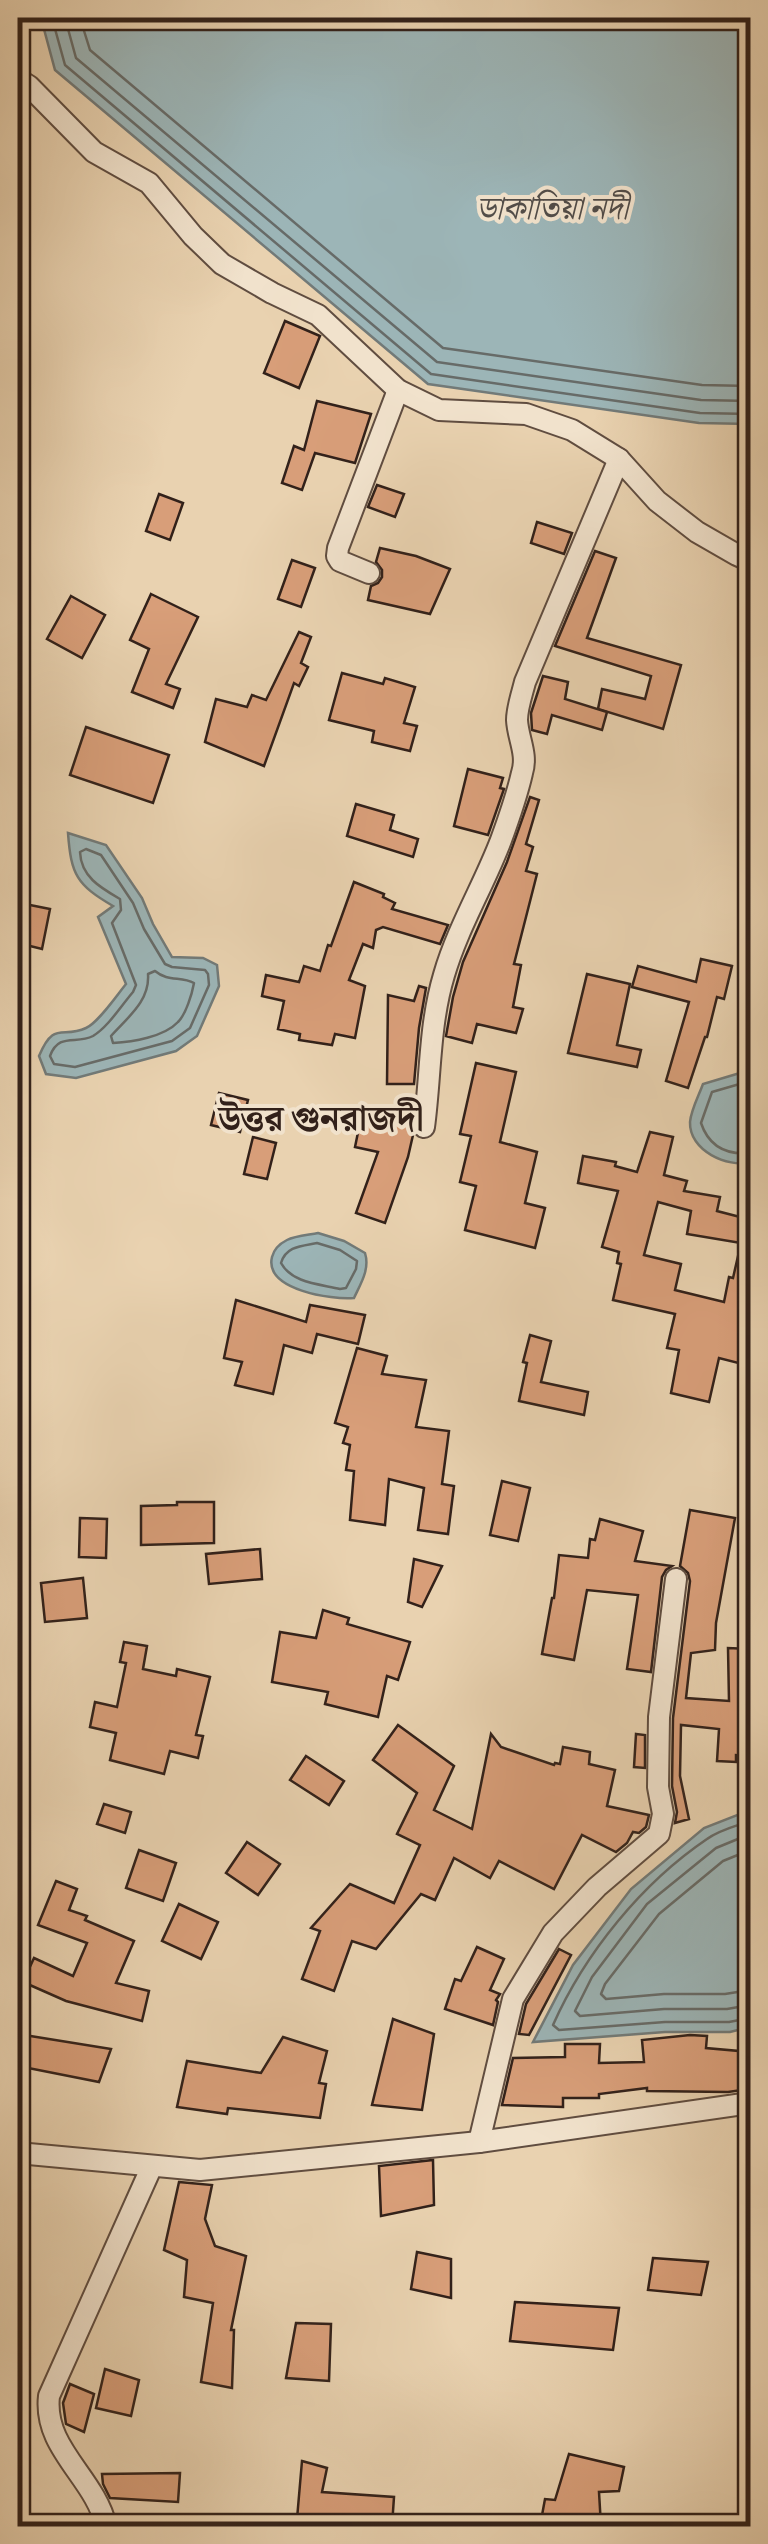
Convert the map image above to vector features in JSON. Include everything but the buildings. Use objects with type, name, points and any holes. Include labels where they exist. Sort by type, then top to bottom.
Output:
[{"type":"street","points":[[18,79],[94,152],[149,182],[192,236],[222,264],[318,315],[398,390],[439,410],[526,414],[572,430],[619,459],[657,501],[697,532],[750,560]]},
{"type":"street","points":[[369,573],[340,562],[338,548],[398,390]]},
{"type":"street","points":[[424,1127],[431,1076],[430,1043],[444,973],[500,842],[524,769],[517,719],[525,682],[619,459]]},
{"type":"street","points":[[479,2142],[513,1999],[553,1933],[597,1887],[659,1834],[664,1814],[658,1787],[659,1716],[676,1579]]},
{"type":"street","points":[[18,2153],[200,2170],[479,2142],[750,2103]]},
{"type":"street","points":[[106,2526],[92,2490],[51,2428],[49,2396],[152,2166]]},
{"type":"water","name":"ডাকাতিয়া নদী","points":[[41,18],[750,18],[750,424],[699,423],[428,384],[55,70]]},
{"type":"water","points":[[68,833],[106,845],[142,898],[172,957],[203,958],[217,965],[219,986],[197,1036],[176,1051],[76,1078],[46,1074],[39,1056],[44,1045],[54,1034],[91,1025],[126,984],[98,917],[113,906],[91,892],[78,877]]},
{"type":"water","points":[[750,1070],[750,1162],[721,1160],[696,1141],[691,1132],[691,1117],[703,1084]]},
{"type":"water","points":[[318,1233],[365,1253],[366,1270],[354,1298],[302,1291],[278,1278],[272,1268],[273,1254],[282,1243]]},
{"type":"water","points":[[750,1810],[750,2027],[730,2032],[665,2032],[533,2042],[573,1965],[631,1889],[704,1828]]},
{"type":"district","name":"উত্তর গুনরাজদী","points":[[321,1118]]}]
